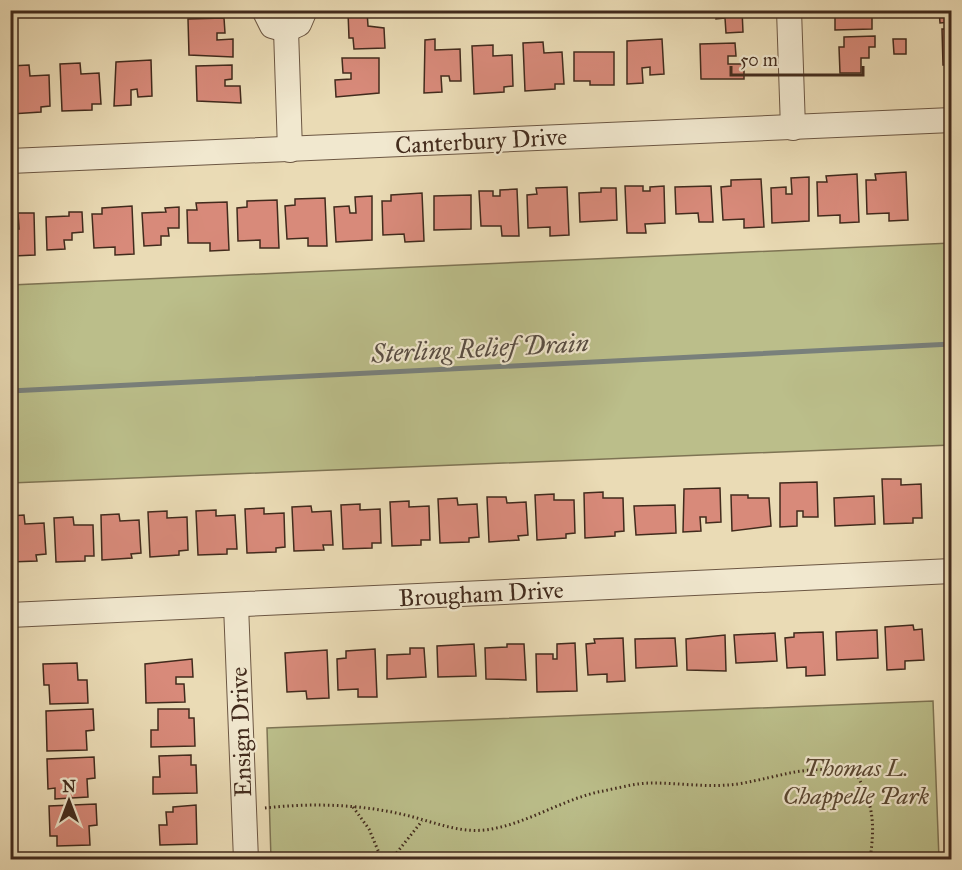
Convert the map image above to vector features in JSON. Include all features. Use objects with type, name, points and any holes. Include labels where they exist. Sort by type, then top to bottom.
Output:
[{"type":"street","points":[[264,10],[272,26],[286,30],[299,24],[305,10]]},
{"type":"street","points":[[789,10],[793,128]]},
{"type":"street","points":[[286,30],[290,150]]},
{"type":"street","name":"Canterbury Drive","points":[[10,161],[951,120]]},
{"type":"street","name":"Brougham Drive","points":[[10,615],[951,572]]},
{"type":"street","name":"Ensign Drive","points":[[236,605],[246,860]]},
{"type":"path","points":[[244,811],[314,804],[353,807],[402,814],[458,829],[484,830],[516,823],[596,793],[650,783],[737,784],[782,772],[826,767],[855,772],[869,795],[874,827],[870,860]]},
{"type":"path","points":[[353,807],[369,829],[382,860]]},
{"type":"path","points":[[391,860],[422,821]]},
{"type":"green space","points":[[951,243],[951,445],[11,483],[11,285]]},
{"type":"green space","name":"Thomas L. Chappelle Park","points":[[933,701],[939,859],[271,859],[267,728]]},
{"type":"building","points":[[706,10],[742,10],[743,32],[726,33],[725,18],[716,19],[716,13],[706,14]]},
{"type":"building","points":[[840,10],[872,10],[872,29],[835,30],[835,15],[840,14]]},
{"type":"building","points":[[939,10],[952,10],[952,22],[940,23]]},
{"type":"building","points":[[367,11],[368,26],[384,28],[385,48],[354,49],[353,38],[349,38],[348,12]]},
{"type":"building","points":[[224,18],[225,33],[217,33],[217,40],[233,39],[233,57],[189,55],[188,19]]},
{"type":"building","points":[[942,29],[952,29],[952,65],[943,65]]},
{"type":"building","points":[[875,36],[875,47],[869,47],[869,58],[861,58],[861,73],[840,73],[839,47],[844,47],[844,37]]},
{"type":"building","points":[[435,39],[435,50],[460,49],[461,81],[450,81],[449,76],[441,76],[442,92],[424,93],[425,40]]},
{"type":"building","points":[[662,39],[664,74],[650,75],[650,67],[642,68],[643,83],[627,84],[627,41]]},
{"type":"building","points":[[893,39],[906,39],[906,54],[894,54]]},
{"type":"building","points":[[543,42],[544,53],[562,52],[564,84],[555,84],[555,89],[525,91],[523,43]]},
{"type":"building","points":[[735,43],[736,56],[728,56],[728,64],[744,64],[744,79],[701,79],[700,44]]},
{"type":"building","points":[[493,45],[493,56],[512,55],[513,86],[504,87],[504,92],[474,94],[472,46]]},
{"type":"building","points":[[574,52],[614,52],[614,85],[590,85],[590,81],[574,81]]},
{"type":"building","points":[[342,58],[379,58],[379,93],[336,97],[335,80],[351,79],[351,73],[343,73]]},
{"type":"building","points":[[151,60],[152,96],[138,97],[137,89],[131,90],[131,105],[114,106],[116,62]]},
{"type":"building","points":[[80,63],[81,74],[99,73],[101,104],[92,104],[92,110],[62,111],[60,64]]},
{"type":"building","points":[[29,65],[30,76],[49,75],[50,106],[41,107],[41,112],[11,114],[10,66]]},
{"type":"building","points":[[232,65],[232,79],[225,80],[225,86],[240,86],[241,103],[197,101],[196,66]]},
{"type":"building","points":[[906,172],[908,220],[889,221],[889,213],[867,214],[866,180],[876,180],[875,174]]},
{"type":"building","points":[[857,174],[859,222],[840,223],[840,215],[818,216],[817,182],[827,182],[826,176]]},
{"type":"building","points":[[809,177],[809,221],[772,223],[771,188],[786,187],[786,194],[792,194],[791,178]]},
{"type":"building","points":[[761,179],[764,227],[744,228],[744,219],[723,220],[721,187],[731,186],[731,180]]},
{"type":"building","points":[[625,186],[643,186],[643,191],[650,191],[650,187],[664,186],[665,223],[645,224],[646,233],[627,233]]},
{"type":"building","points":[[711,186],[713,222],[699,222],[698,213],[676,214],[675,187]]},
{"type":"building","points":[[567,187],[569,235],[550,236],[550,227],[528,228],[527,195],[537,194],[536,188]]},
{"type":"building","points":[[601,188],[616,188],[617,220],[580,222],[579,193],[601,192]]},
{"type":"building","points":[[517,189],[519,236],[502,236],[501,226],[481,226],[479,191],[493,191],[493,196],[500,196],[500,190]]},
{"type":"building","points":[[422,193],[424,241],[405,242],[404,234],[383,235],[382,201],[391,201],[391,195]]},
{"type":"building","points":[[471,195],[471,229],[434,230],[434,196]]},
{"type":"building","points":[[372,196],[372,240],[336,242],[334,207],[349,206],[350,213],[356,213],[355,197]]},
{"type":"building","points":[[325,198],[327,246],[308,246],[308,238],[287,239],[285,206],[295,205],[295,199]]},
{"type":"building","points":[[277,200],[279,248],[260,248],[260,240],[238,241],[237,208],[247,207],[247,201]]},
{"type":"building","points":[[227,202],[229,250],[210,251],[210,243],[188,243],[187,210],[197,210],[196,203]]},
{"type":"building","points":[[132,206],[134,254],[115,255],[115,247],[94,248],[92,214],[102,214],[102,208]]},
{"type":"building","points":[[179,207],[179,228],[168,228],[169,236],[161,236],[161,245],[144,246],[142,213],[166,212],[165,208]]},
{"type":"building","points":[[69,212],[82,212],[83,232],[72,233],[72,240],[64,240],[65,249],[47,250],[46,217],[69,216]]},
{"type":"building","points":[[18,213],[34,213],[35,255],[13,256],[10,260],[10,222],[13,229],[19,229]]},
{"type":"building","points":[[882,479],[901,479],[901,485],[921,484],[922,518],[913,518],[913,523],[884,524]]},
{"type":"building","points":[[817,482],[818,517],[803,517],[803,511],[797,511],[797,526],[780,527],[780,483]]},
{"type":"building","points":[[720,488],[721,522],[706,523],[706,517],[700,517],[701,531],[683,532],[684,489]]},
{"type":"building","points":[[603,492],[603,498],[623,498],[624,531],[615,532],[615,536],[585,538],[584,493]]},
{"type":"building","points":[[554,494],[554,500],[574,500],[575,533],[566,534],[566,538],[537,540],[535,495]]},
{"type":"building","points":[[731,495],[769,498],[771,526],[732,531]]},
{"type":"building","points":[[874,496],[875,524],[835,526],[834,498]]},
{"type":"building","points":[[487,497],[506,497],[507,503],[526,502],[528,535],[518,536],[519,540],[489,542]]},
{"type":"building","points":[[457,498],[458,505],[477,504],[479,537],[469,538],[469,542],[440,543],[438,499]]},
{"type":"building","points":[[409,501],[409,507],[429,506],[430,540],[421,540],[421,545],[392,546],[390,502]]},
{"type":"building","points":[[360,504],[360,510],[380,509],[381,543],[372,543],[372,548],[343,549],[341,505]]},
{"type":"building","points":[[675,505],[676,533],[636,535],[634,506]]},
{"type":"building","points":[[311,506],[312,512],[331,511],[333,545],[323,545],[324,550],[294,551],[292,507]]},
{"type":"building","points":[[264,508],[264,514],[284,513],[285,547],[276,548],[276,552],[247,553],[245,509]]},
{"type":"building","points":[[216,510],[216,516],[235,515],[237,549],[227,549],[227,554],[198,555],[196,511]]},
{"type":"building","points":[[167,511],[167,518],[187,517],[188,550],[179,551],[179,555],[150,557],[148,512]]},
{"type":"building","points":[[119,514],[120,521],[139,520],[141,553],[131,554],[132,558],[102,560],[101,515]]},
{"type":"building","points":[[24,515],[25,524],[44,523],[46,554],[36,555],[37,561],[10,562],[10,516]]},
{"type":"building","points":[[73,517],[74,525],[93,525],[94,556],[85,556],[85,561],[56,562],[54,518]]},
{"type":"building","points":[[913,625],[914,630],[922,629],[924,660],[905,661],[905,669],[887,670],[885,627]]},
{"type":"building","points":[[877,630],[878,658],[837,660],[836,632]]},
{"type":"building","points":[[823,632],[825,675],[806,676],[806,667],[787,668],[785,638],[794,637],[794,633]]},
{"type":"building","points":[[775,633],[777,661],[736,663],[734,635]]},
{"type":"building","points":[[725,635],[726,671],[687,670],[686,639]]},
{"type":"building","points":[[623,638],[625,681],[607,682],[607,674],[588,675],[586,644],[595,643],[594,639]]},
{"type":"building","points":[[675,638],[677,666],[636,668],[635,639]]},
{"type":"building","points":[[575,643],[577,691],[537,692],[536,654],[553,654],[553,659],[557,659],[557,644]]},
{"type":"building","points":[[474,644],[476,676],[438,677],[437,646]]},
{"type":"building","points":[[507,644],[524,644],[526,680],[486,679],[485,648],[507,647]]},
{"type":"building","points":[[410,648],[424,648],[426,677],[387,679],[387,655],[410,654]]},
{"type":"building","points":[[375,649],[377,697],[358,697],[358,689],[338,690],[337,659],[346,658],[346,651]]},
{"type":"building","points":[[327,650],[329,698],[307,699],[306,691],[287,692],[285,653]]},
{"type":"building","points":[[192,659],[193,677],[176,677],[176,684],[184,684],[185,702],[146,703],[145,664]]},
{"type":"building","points":[[77,663],[78,680],[87,680],[88,703],[50,704],[49,685],[44,685],[43,664]]},
{"type":"building","points":[[93,709],[94,730],[86,731],[87,750],[47,751],[46,711]]},
{"type":"building","points":[[158,709],[189,709],[189,718],[194,718],[195,746],[151,747],[151,730],[158,730]]},
{"type":"building","points":[[191,755],[191,765],[196,765],[197,793],[153,794],[153,777],[160,777],[159,756]]},
{"type":"building","points":[[94,757],[95,778],[87,779],[88,797],[55,799],[55,788],[48,789],[47,759]]},
{"type":"building","points":[[96,804],[97,825],[89,826],[90,845],[57,846],[57,836],[50,836],[49,806]]},
{"type":"building","points":[[196,805],[197,844],[160,845],[159,825],[167,825],[166,812],[173,812],[173,807]]},
{"type":"building","points":[[197,854],[197,860],[174,860],[174,855]]},
{"type":"building","points":[[95,855],[95,860],[48,860],[48,857]]},
{"type":"waterway","name":"Sterling Relief Drain","points":[[10,391],[952,344]]}]
